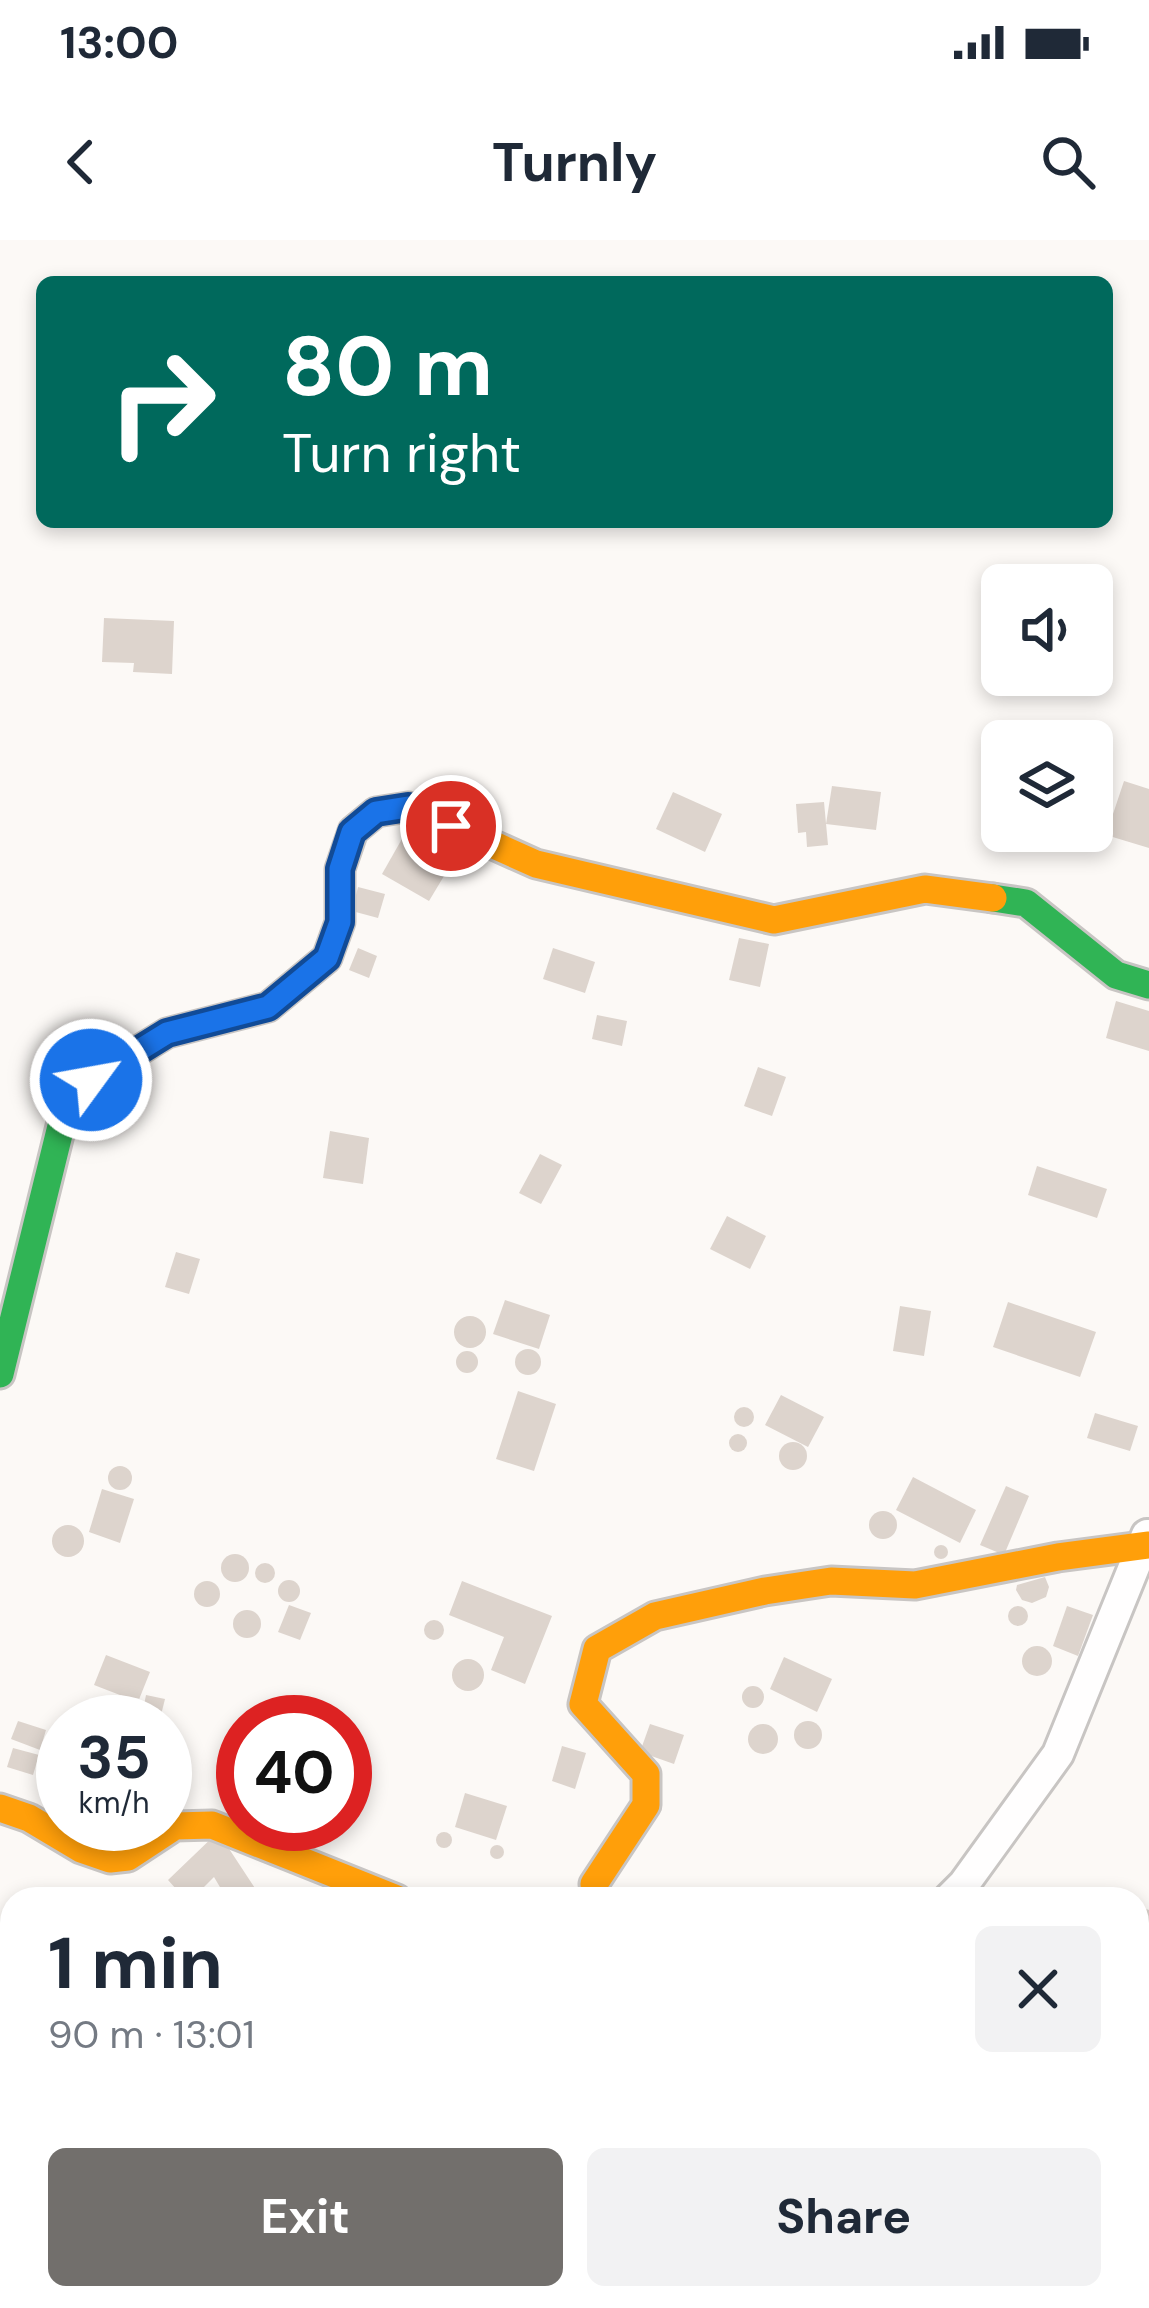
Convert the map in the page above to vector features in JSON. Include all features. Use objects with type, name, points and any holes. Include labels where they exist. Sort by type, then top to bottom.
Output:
[{"type":"street","points":[[0,1374],[64,1114],[91,1080],[167,1033],[268,1007],[327,958],[340,922],[340,869],[352,832],[376,812],[408,807],[536,864],[774,920],[925,889],[1026,903],[1116,975],[1149,986]]},
{"type":"street","points":[[594,1884],[646,1805],[646,1774],[583,1704],[597,1649],[655,1616],[765,1591],[830,1581],[915,1585],[1147,1540]]},
{"type":"street","points":[[961,1887],[1058,1754],[1147,1540]]},
{"type":"street","points":[[0,1808],[29,1816],[92,1854],[113,1860],[130,1858],[170,1827],[212,1825],[367,1887]]},
{"type":"building","points":[[104,618],[174,621],[172,674],[133,672],[134,663],[102,662]]},
{"type":"building","points":[[1124,781],[1149,789],[1149,848],[1113,837],[1113,814]]},
{"type":"building","points":[[832,786],[881,792],[876,830],[826,824]]},
{"type":"building","points":[[673,792],[722,814],[705,852],[656,829]]},
{"type":"building","points":[[824,802],[828,845],[807,847],[806,832],[798,833],[796,804]]},
{"type":"building","points":[[411,823],[459,851],[429,901],[382,874]]},
{"type":"building","points":[[358,887],[385,894],[378,918],[352,911]]},
{"type":"building","points":[[739,938],[769,944],[760,987],[729,980]]},
{"type":"building","points":[[358,948],[377,956],[369,978],[349,970]]},
{"type":"building","points":[[553,948],[595,962],[585,993],[543,979]]},
{"type":"building","points":[[1116,1001],[1149,1011],[1149,1051],[1106,1038]]},
{"type":"building","points":[[597,1015],[627,1021],[622,1046],[592,1039]]},
{"type":"building","points":[[758,1067],[786,1077],[772,1116],[744,1106]]},
{"type":"building","points":[[330,1131],[369,1138],[363,1184],[323,1178]]},
{"type":"building","points":[[540,1154],[562,1165],[541,1204],[519,1193]]},
{"type":"building","points":[[1037,1166],[1107,1189],[1097,1218],[1028,1195]]},
{"type":"building","points":[[727,1216],[766,1236],[750,1269],[710,1249]]},
{"type":"building","points":[[176,1252],[200,1259],[189,1294],[165,1287]]},
{"type":"building","points":[[505,1300],[550,1315],[539,1349],[493,1334]]},
{"type":"building","points":[[1008,1302],[1096,1332],[1080,1377],[993,1347]]},
{"type":"building","points":[[900,1306],[931,1311],[924,1356],[893,1351]]},
{"type":"building","points":[[470,1316],[482,1320],[486,1332],[482,1344],[470,1348],[458,1344],[454,1332],[458,1320]]},
{"type":"building","points":[[528,1349],[541,1362],[528,1375],[515,1362]]},
{"type":"building","points":[[467,1351],[478,1362],[467,1373],[456,1362]]},
{"type":"building","points":[[518,1391],[556,1404],[534,1471],[496,1459]]},
{"type":"building","points":[[781,1395],[824,1417],[808,1447],[765,1425]]},
{"type":"building","points":[[744,1407],[754,1417],[744,1427],[734,1417]]},
{"type":"building","points":[[1095,1413],[1138,1426],[1130,1451],[1087,1438]]},
{"type":"building","points":[[738,1434],[747,1443],[738,1452],[729,1443]]},
{"type":"building","points":[[793,1442],[803,1446],[807,1456],[803,1466],[793,1470],[783,1466],[779,1456],[783,1446]]},
{"type":"building","points":[[120,1466],[132,1478],[120,1490],[108,1478]]},
{"type":"building","points":[[913,1477],[976,1510],[960,1543],[896,1510]]},
{"type":"building","points":[[1006,1486],[1029,1496],[1004,1555],[980,1545]]},
{"type":"building","points":[[102,1489],[134,1499],[120,1543],[89,1532]]},
{"type":"building","points":[[883,1511],[893,1515],[897,1525],[893,1535],[883,1539],[873,1535],[869,1525],[873,1515]]},
{"type":"building","points":[[68,1525],[79,1530],[84,1541],[79,1552],[68,1557],[57,1552],[52,1541],[57,1530]]},
{"type":"building","points":[[941,1545],[948,1552],[941,1559],[934,1552]]},
{"type":"building","points":[[235,1554],[245,1558],[249,1568],[245,1578],[235,1582],[225,1578],[221,1568],[225,1558]]},
{"type":"building","points":[[265,1563],[275,1573],[265,1583],[255,1573]]},
{"type":"building","points":[[1045,1577],[1046,1597],[1032,1603],[1022,1600],[1017,1585]]},
{"type":"building","points":[[289,1580],[300,1591],[289,1602],[278,1591]]},
{"type":"building","points":[[207,1581],[220,1594],[207,1607],[194,1594]]},
{"type":"building","points":[[462,1581],[552,1616],[525,1684],[491,1670],[504,1637],[449,1615]]},
{"type":"building","points":[[289,1605],[311,1613],[300,1640],[278,1632]]},
{"type":"building","points":[[1018,1606],[1028,1616],[1018,1626],[1008,1616]]},
{"type":"building","points":[[1067,1606],[1093,1615],[1078,1656],[1053,1646]]},
{"type":"building","points":[[247,1610],[257,1614],[261,1624],[257,1634],[247,1638],[237,1634],[233,1624],[237,1614]]},
{"type":"building","points":[[434,1620],[444,1630],[434,1640],[424,1630]]},
{"type":"building","points":[[1037,1646],[1048,1650],[1052,1661],[1048,1672],[1037,1676],[1026,1672],[1022,1661],[1026,1650]]},
{"type":"building","points":[[106,1655],[150,1672],[141,1695],[120,1695],[94,1685]]},
{"type":"building","points":[[784,1657],[832,1679],[817,1712],[770,1689]]},
{"type":"building","points":[[468,1659],[479,1664],[484,1675],[479,1686],[468,1691],[457,1686],[452,1675],[457,1664]]},
{"type":"building","points":[[753,1686],[764,1697],[753,1708],[742,1697]]},
{"type":"building","points":[[18,1721],[36,1727],[36,1748],[11,1739]]},
{"type":"building","points":[[808,1721],[818,1725],[822,1735],[818,1745],[808,1749],[798,1745],[794,1735],[798,1725]]},
{"type":"building","points":[[650,1724],[684,1735],[674,1764],[640,1752]]},
{"type":"building","points":[[763,1724],[774,1728],[778,1739],[774,1750],[763,1754],[752,1750],[748,1739],[752,1728]]},
{"type":"building","points":[[562,1746],[586,1753],[575,1789],[552,1781]]},
{"type":"building","points":[[13,1748],[36,1754],[33,1775],[7,1767]]},
{"type":"building","points":[[465,1793],[507,1806],[496,1840],[455,1827]]},
{"type":"building","points":[[444,1832],[452,1840],[444,1848],[436,1840]]},
{"type":"building","points":[[216,1834],[216,1851],[230,1851],[254,1887],[220,1887],[214,1877],[204,1887],[174,1887],[168,1880]]},
{"type":"building","points":[[497,1845],[504,1852],[497,1859],[490,1852]]},
{"type":"traffic: fast","points":[[0,1374],[64,1114],[91,1080],[167,1033],[268,1007],[327,958],[340,922],[340,869],[353,831],[376,812],[408,807],[438,820]]},
{"type":"traffic: fast","points":[[993,898],[1026,903],[1116,975],[1149,985]]},
{"type":"traffic: slow","points":[[438,820],[536,864],[774,920],[925,889],[993,898]]},
{"type":"traffic: slow","points":[[594,1884],[646,1805],[646,1774],[583,1704],[597,1649],[655,1616],[765,1591],[831,1581],[915,1585],[1149,1545]]},
{"type":"traffic: slow","points":[[0,1808],[110,1859],[128,1857],[175,1826],[212,1825],[367,1887]]},
{"type":"route","points":[[91,1080],[167,1033],[268,1007],[327,958],[340,922],[340,869],[352,832],[376,812],[408,807],[451,826]]}]
